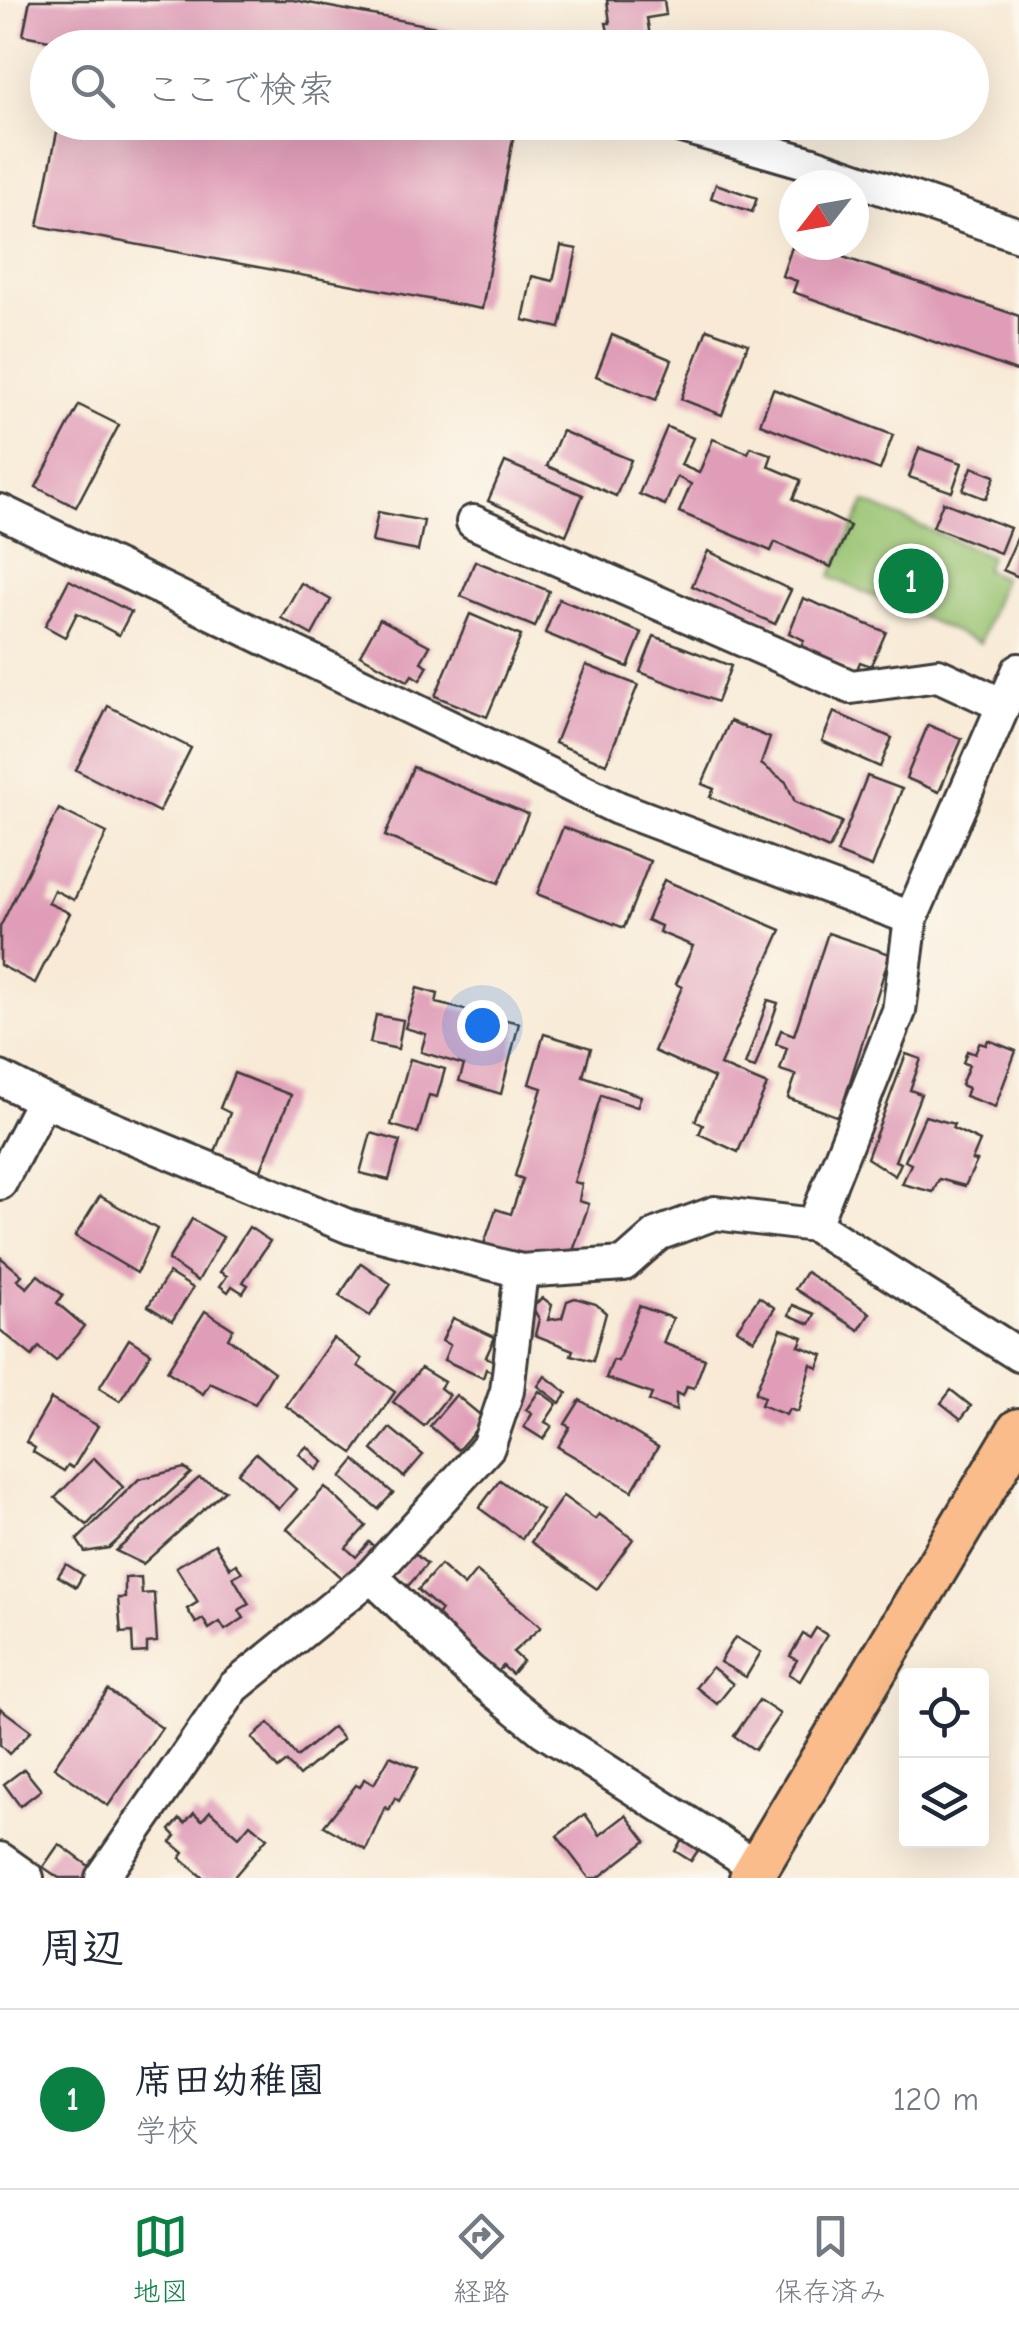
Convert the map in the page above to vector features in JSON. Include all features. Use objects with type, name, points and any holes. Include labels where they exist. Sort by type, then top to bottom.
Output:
[{"type":"main road","points":[[754,1872],[1019,1430]]},
{"type":"street","points":[[730,140],[1019,235]]},
{"type":"street","points":[[0,511],[618,808],[911,918]]},
{"type":"street","points":[[473,522],[851,687],[938,674],[1003,704]]},
{"type":"street","points":[[814,1225],[899,1012],[911,918],[1019,670]]},
{"type":"street","points":[[0,1078],[43,1100],[350,1227],[521,1271],[624,1264],[658,1234],[715,1213],[814,1225],[1019,1355]]},
{"type":"street","points":[[0,1183],[43,1100]]},
{"type":"street","points":[[102,1878],[234,1687],[371,1576],[488,1447],[508,1392],[521,1271]]},
{"type":"street","points":[[371,1576],[470,1670],[544,1731],[754,1872]]},
{"type":"street","points":[[0,1859],[27,1878]]},
{"type":"green space","points":[[865,502],[990,556],[985,570],[1003,578],[980,643],[830,577]]},
{"type":"building","points":[[30,0],[293,0],[452,30],[30,30],[30,36],[23,35]]},
{"type":"building","points":[[607,0],[664,0],[666,15],[647,18],[649,30],[608,30],[606,23],[610,23]]},
{"type":"building","points":[[55,140],[513,140],[482,309],[38,226]]},
{"type":"building","points":[[716,184],[757,198],[752,212],[711,198]]},
{"type":"building","points":[[561,246],[577,249],[560,328],[523,320],[532,276],[553,281]]},
{"type":"building","points":[[788,260],[852,260],[1019,316],[1019,372],[793,292],[797,281],[782,276]]},
{"type":"building","points":[[707,329],[748,344],[722,415],[681,399]]},
{"type":"building","points":[[612,335],[672,360],[656,400],[596,376]]},
{"type":"building","points":[[773,389],[893,435],[880,470],[760,424]]},
{"type":"building","points":[[79,405],[119,425],[76,507],[36,487]]},
{"type":"building","points":[[667,427],[693,438],[681,465],[699,473],[713,439],[748,453],[751,447],[772,455],[768,466],[801,480],[793,499],[850,526],[831,567],[775,542],[771,551],[679,512],[691,484],[677,477],[665,505],[639,494]]},
{"type":"building","points":[[562,431],[631,460],[616,496],[547,466]]},
{"type":"building","points":[[919,448],[962,463],[952,492],[909,477]]},
{"type":"building","points":[[505,462],[583,495],[566,535],[488,501]]},
{"type":"building","points":[[972,467],[995,476],[986,499],[963,490]]},
{"type":"building","points":[[943,502],[1010,528],[1000,553],[933,527]]},
{"type":"building","points":[[378,512],[424,521],[418,551],[372,542]]},
{"type":"building","points":[[1019,534],[1019,577],[1003,570]]},
{"type":"building","points":[[708,551],[791,590],[775,624],[692,586]]},
{"type":"building","points":[[475,561],[549,591],[535,627],[461,596]]},
{"type":"building","points":[[69,580],[131,612],[119,635],[77,613],[65,637],[45,626]]},
{"type":"building","points":[[301,583],[331,600],[312,635],[281,618]]},
{"type":"building","points":[[803,598],[886,632],[871,666],[860,662],[856,672],[800,648],[804,640],[789,633]]},
{"type":"building","points":[[559,599],[642,633],[628,667],[545,633]]},
{"type":"building","points":[[470,614],[521,636],[487,717],[435,696]]},
{"type":"building","points":[[380,619],[430,646],[421,662],[428,666],[420,680],[412,675],[408,681],[360,655]]},
{"type":"building","points":[[654,636],[731,666],[717,702],[640,672]]},
{"type":"building","points":[[586,665],[638,685],[606,764],[555,743]]},
{"type":"building","points":[[108,706],[191,748],[159,812],[76,770]]},
{"type":"building","points":[[834,712],[892,738],[880,767],[822,741]]},
{"type":"building","points":[[730,721],[770,738],[761,764],[786,782],[795,802],[842,822],[829,849],[710,797],[714,789],[702,784]]},
{"type":"building","points":[[928,725],[962,739],[939,792],[906,778]]},
{"type":"building","points":[[413,767],[528,814],[499,883],[385,836]]},
{"type":"building","points":[[867,776],[902,789],[872,867],[837,853]]},
{"type":"building","points":[[59,809],[107,833],[74,900],[54,890],[48,903],[70,913],[35,983],[0,965],[0,927]]},
{"type":"building","points":[[563,827],[650,861],[624,928],[537,894]]},
{"type":"building","points":[[664,880],[781,930],[720,1065],[767,1085],[738,1152],[699,1134],[703,1125],[695,1121],[714,1078],[654,1051],[682,987],[676,984],[693,946],[659,932],[661,926],[647,920]]},
{"type":"building","points":[[828,933],[890,954],[839,1117],[788,1098],[796,1075],[780,1070],[787,1048],[776,1044],[781,1030],[794,1035]]},
{"type":"building","points":[[417,988],[438,994],[436,1003],[519,1023],[501,1094],[459,1081],[464,1065],[421,1052],[426,1034],[405,1028]]},
{"type":"building","points":[[768,1000],[778,1003],[755,1068],[745,1065]]},
{"type":"building","points":[[376,1015],[403,1020],[398,1049],[370,1043]]},
{"type":"building","points":[[544,1034],[591,1048],[583,1076],[641,1096],[637,1107],[601,1095],[574,1182],[582,1184],[579,1201],[589,1204],[569,1263],[536,1252],[532,1264],[483,1247],[496,1209],[511,1214],[523,1179],[515,1176],[542,1088],[529,1084]]},
{"type":"building","points":[[988,1040],[1016,1051],[995,1107],[965,1096],[968,1088],[961,1085],[969,1065],[963,1063],[967,1051],[975,1054],[979,1043],[986,1045]]},
{"type":"building","points":[[906,1054],[921,1059],[910,1090],[921,1094],[895,1161],[901,1163],[895,1176],[867,1158]]},
{"type":"building","points":[[410,1059],[445,1069],[437,1097],[429,1095],[418,1133],[391,1125]]},
{"type":"building","points":[[234,1073],[291,1095],[259,1175],[213,1157],[230,1113],[220,1108]]},
{"type":"building","points":[[925,1116],[954,1124],[952,1128],[980,1141],[972,1160],[977,1161],[965,1186],[939,1179],[933,1192],[902,1184],[911,1164],[905,1161]]},
{"type":"building","points":[[371,1133],[400,1141],[389,1180],[360,1173]]},
{"type":"building","points":[[100,1196],[157,1229],[137,1273],[75,1236]]},
{"type":"building","points":[[192,1219],[223,1237],[198,1281],[168,1260]]},
{"type":"building","points":[[249,1227],[270,1241],[243,1282],[248,1285],[243,1293],[232,1286],[228,1292],[220,1286],[227,1276],[220,1272]]},
{"type":"building","points":[[0,1257],[22,1275],[17,1280],[27,1288],[38,1275],[63,1295],[57,1303],[84,1326],[56,1361],[39,1347],[32,1356],[0,1330]]},
{"type":"building","points":[[361,1263],[391,1284],[370,1316],[339,1296]]},
{"type":"building","points":[[806,1272],[870,1313],[859,1330],[795,1289]]},
{"type":"building","points":[[169,1273],[193,1288],[172,1321],[148,1306]]},
{"type":"building","points":[[759,1297],[775,1308],[754,1340],[737,1329]]},
{"type":"building","points":[[543,1298],[552,1305],[548,1320],[562,1318],[567,1301],[575,1298],[596,1304],[606,1313],[593,1361],[571,1355],[573,1350],[535,1335],[539,1319],[532,1306]]},
{"type":"building","points":[[793,1305],[815,1314],[810,1324],[789,1315]]},
{"type":"building","points":[[639,1306],[673,1318],[663,1343],[705,1359],[694,1388],[687,1386],[683,1396],[676,1393],[676,1411],[649,1401],[652,1394],[606,1378],[613,1360],[618,1361]]},
{"type":"building","points":[[205,1311],[233,1329],[228,1338],[274,1372],[255,1404],[210,1383],[203,1394],[167,1371]]},
{"type":"building","points":[[453,1318],[495,1337],[486,1357],[498,1363],[494,1373],[486,1369],[483,1378],[444,1360],[450,1345],[442,1341]]},
{"type":"building","points":[[781,1329],[803,1337],[799,1346],[823,1355],[818,1368],[811,1364],[798,1412],[789,1409],[786,1415],[761,1405],[764,1397],[755,1393]]},
{"type":"building","points":[[333,1338],[362,1359],[358,1366],[395,1392],[353,1453],[286,1406]]},
{"type":"building","points":[[129,1339],[151,1353],[120,1401],[99,1388]]},
{"type":"building","points":[[421,1368],[444,1382],[440,1388],[449,1395],[424,1426],[393,1402]]},
{"type":"building","points":[[545,1376],[567,1393],[560,1403],[538,1386]]},
{"type":"building","points":[[951,1390],[971,1406],[961,1419],[941,1403]]},
{"type":"building","points":[[539,1391],[557,1404],[545,1422],[552,1426],[543,1439],[524,1427],[532,1414],[526,1410]]},
{"type":"building","points":[[456,1395],[485,1419],[458,1450],[430,1426]]},
{"type":"building","points":[[51,1399],[98,1426],[73,1468],[68,1465],[64,1471],[33,1452],[35,1448],[26,1442]]},
{"type":"building","points":[[580,1400],[658,1447],[632,1491],[558,1447],[570,1427],[565,1424]]},
{"type":"building","points":[[390,1428],[423,1455],[404,1477],[372,1450]]},
{"type":"building","points":[[307,1446],[323,1462],[316,1470],[299,1454]]},
{"type":"building","points":[[256,1453],[296,1489],[279,1509],[238,1473]]},
{"type":"building","points":[[94,1458],[123,1487],[87,1525],[55,1498]]},
{"type":"building","points":[[355,1460],[393,1493],[378,1509],[341,1477]]},
{"type":"building","points":[[184,1468],[191,1473],[109,1548],[85,1552],[77,1540],[139,1479]]},
{"type":"building","points":[[199,1478],[225,1490],[143,1564],[116,1551]]},
{"type":"building","points":[[500,1480],[542,1510],[522,1539],[479,1508]]},
{"type":"building","points":[[325,1487],[366,1526],[346,1548],[356,1557],[369,1542],[380,1552],[349,1585],[287,1529]]},
{"type":"building","points":[[563,1496],[595,1519],[599,1514],[633,1539],[597,1589],[531,1542]]},
{"type":"building","points":[[215,1544],[230,1568],[236,1564],[242,1572],[233,1577],[249,1604],[239,1610],[244,1618],[225,1630],[220,1622],[209,1629],[203,1619],[196,1623],[187,1609],[198,1602],[176,1567]]},
{"type":"building","points":[[414,1553],[427,1564],[408,1586],[395,1576]]},
{"type":"building","points":[[66,1564],[83,1575],[76,1587],[58,1576]]},
{"type":"building","points":[[440,1565],[464,1586],[476,1571],[541,1627],[513,1652],[523,1661],[512,1674],[503,1666],[497,1673],[434,1618],[441,1610],[418,1590]]},
{"type":"building","points":[[141,1577],[142,1594],[154,1593],[157,1642],[147,1643],[147,1652],[133,1653],[132,1632],[121,1633],[118,1598],[125,1598],[125,1578]]},
{"type":"building","points":[[816,1628],[827,1635],[800,1681],[789,1674],[797,1660],[790,1656],[803,1634],[810,1638]]},
{"type":"building","points":[[735,1637],[761,1652],[746,1677],[720,1662]]},
{"type":"building","points":[[712,1667],[733,1684],[717,1704],[696,1687]]},
{"type":"building","points":[[108,1690],[162,1728],[108,1806],[54,1767]]},
{"type":"building","points":[[759,1700],[780,1714],[755,1750],[734,1736]]},
{"type":"building","points":[[0,1708],[31,1731],[9,1754],[0,1745]]},
{"type":"building","points":[[269,1723],[297,1757],[333,1727],[343,1739],[299,1776],[287,1762],[278,1769],[252,1738]]},
{"type":"building","points":[[390,1756],[418,1768],[399,1801],[395,1798],[389,1810],[385,1807],[366,1850],[324,1826],[356,1785],[360,1787],[364,1779],[374,1784]]},
{"type":"building","points":[[24,1769],[41,1790],[20,1806],[4,1784]]},
{"type":"building","points":[[210,1811],[239,1837],[250,1824],[267,1838],[233,1878],[203,1878],[180,1858],[184,1853],[171,1842],[176,1836],[170,1830],[180,1819],[185,1823],[194,1813],[202,1820]]},
{"type":"building","points":[[585,1814],[600,1835],[626,1815],[646,1841],[598,1878],[589,1878],[557,1836]]},
{"type":"building","points":[[682,1839],[699,1849],[691,1861],[675,1851]]},
{"type":"building","points":[[59,1844],[93,1869],[87,1878],[59,1878],[43,1867]]},
{"type":"place","name":"席田幼稚園","points":[[911,581]]}]
